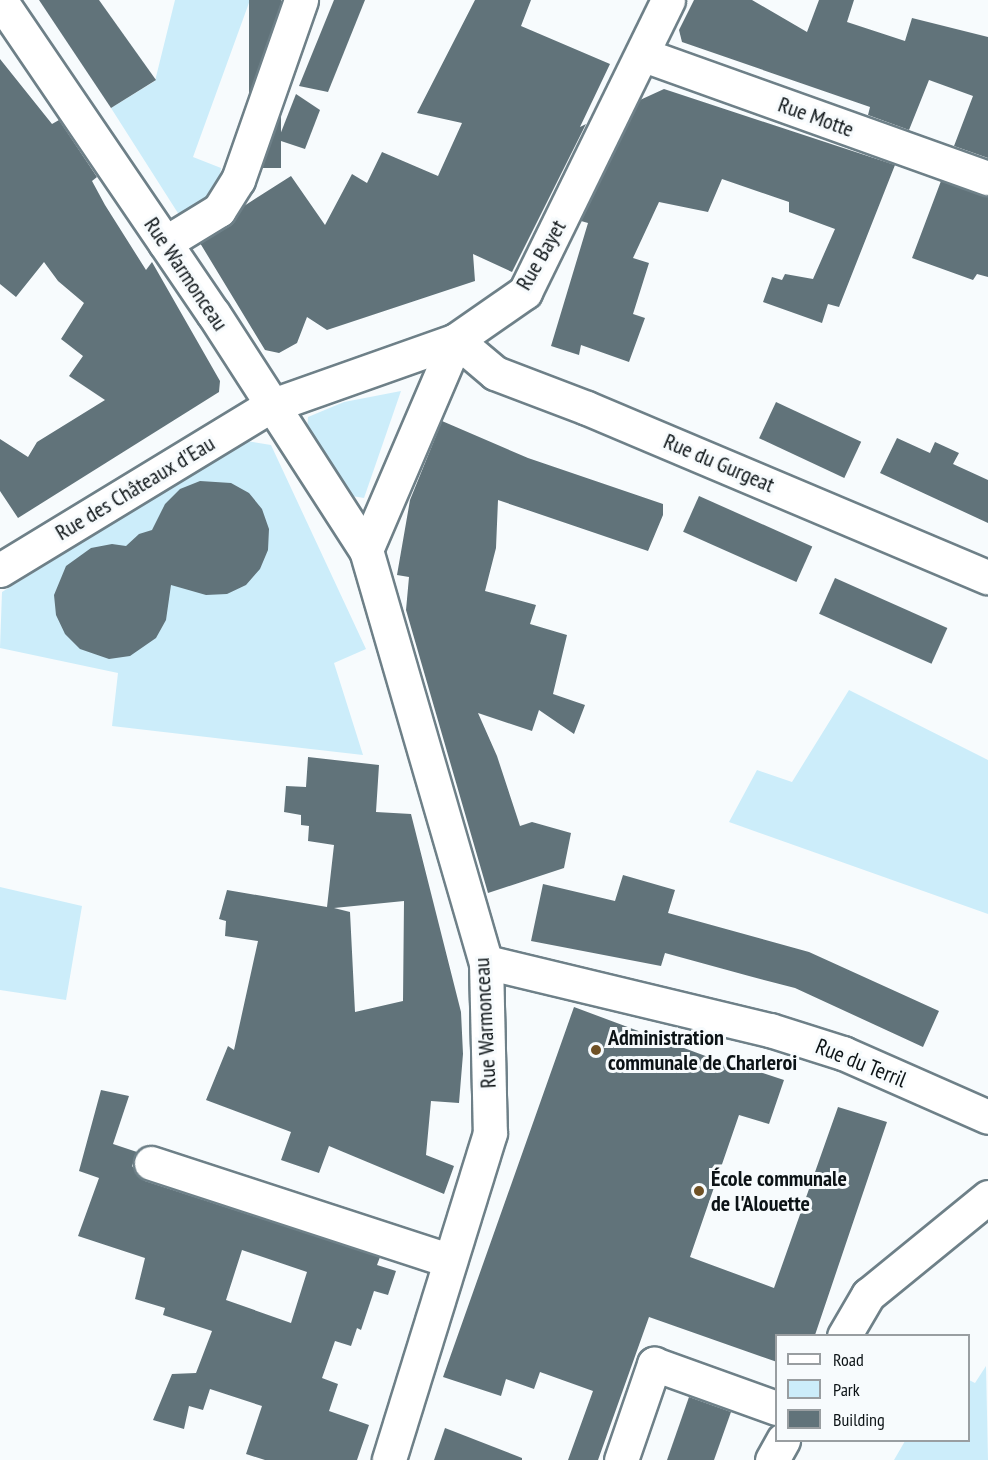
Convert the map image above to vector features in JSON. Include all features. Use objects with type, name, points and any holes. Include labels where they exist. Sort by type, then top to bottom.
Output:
[{"type":"street","name":"Rue Warmonceau","points":[[0,0],[165,243],[366,550],[486,962],[490,1133],[463,1225],[448,1260],[389,1460]]},
{"type":"street","points":[[165,243],[219,210],[238,180],[302,0]]},
{"type":"street","name":"Rue Bayet","points":[[270,406],[456,340],[525,291],[644,55],[668,0]]},
{"type":"street","name":"Rue Motte","points":[[644,55],[988,178]]},
{"type":"street","points":[[366,550],[456,340]]},
{"type":"street","name":"Rue du Gurgeat","points":[[456,340],[495,374],[587,408],[988,577]]},
{"type":"street","name":"Rue des Châteaux d'Eau","points":[[0,570],[270,406]]},
{"type":"street","name":"Rue du Terril","points":[[486,962],[536,971],[781,1033],[843,1053],[988,1117]]},
{"type":"street","points":[[151,1163],[448,1260]]},
{"type":"street","points":[[845,1334],[868,1295],[897,1275],[988,1197]]},
{"type":"street","points":[[621,1460],[654,1364],[775,1407]]},
{"type":"street","points":[[772,1460],[782,1442]]},
{"type":"green space","points":[[175,0],[250,0],[193,157],[221,168],[217,193],[183,221],[111,108],[155,81]]},
{"type":"green space","points":[[401,391],[364,498],[352,496],[307,431],[308,417],[344,402]]},
{"type":"green space","points":[[246,441],[271,445],[366,649],[334,663],[363,755],[112,726],[118,673],[0,648],[2,592]]},
{"type":"green space","points":[[849,690],[988,760],[988,914],[729,822],[757,770],[792,782]]},
{"type":"green space","points":[[0,887],[82,906],[66,1000],[0,990]]},
{"type":"green space","points":[[986,1366],[988,1460],[894,1460],[904,1442],[970,1442],[970,1380],[975,1383]]},
{"type":"building","points":[[39,0],[99,0],[156,80],[111,108]]},
{"type":"building","points":[[249,0],[281,0],[281,168],[249,168]]},
{"type":"building","points":[[334,0],[365,0],[328,92],[299,86]]},
{"type":"building","points":[[475,0],[531,0],[521,26],[610,64],[580,127],[586,124],[512,272],[473,254],[475,281],[327,330],[307,317],[297,343],[279,353],[265,350],[200,243],[229,226],[244,206],[291,176],[325,225],[352,174],[367,183],[382,152],[438,176],[462,123],[417,113]]},
{"type":"building","points":[[694,0],[752,0],[807,32],[819,0],[854,0],[847,22],[905,41],[912,18],[988,37],[988,158],[954,146],[973,96],[929,80],[909,130],[868,115],[870,107],[682,42],[679,30]]},
{"type":"building","points":[[0,59],[52,124],[59,120],[97,177],[92,181],[105,205],[146,270],[152,262],[220,381],[219,392],[18,518],[0,491],[0,439],[28,457],[37,442],[105,400],[69,376],[83,356],[61,339],[84,303],[58,281],[44,262],[16,297],[0,284]]},
{"type":"building","points":[[664,89],[895,165],[839,307],[828,304],[822,323],[763,302],[772,277],[782,280],[785,274],[813,279],[835,229],[789,212],[789,202],[722,179],[708,212],[659,202],[633,258],[649,263],[633,314],[645,318],[629,362],[581,345],[579,355],[551,346],[588,223],[581,221],[640,100]]},
{"type":"building","points":[[296,94],[320,110],[305,149],[278,140]]},
{"type":"building","points":[[941,181],[988,196],[988,277],[977,274],[973,280],[912,258]]},
{"type":"building","points":[[776,402],[861,442],[844,478],[759,438]]},
{"type":"building","points":[[442,421],[528,458],[663,504],[663,515],[648,551],[498,500],[496,548],[485,591],[536,605],[530,624],[567,635],[553,694],[585,705],[574,734],[539,710],[532,731],[478,713],[497,756],[520,826],[532,822],[571,833],[564,868],[488,893],[406,610],[409,577],[397,575],[410,500]]},
{"type":"building","points":[[897,438],[930,453],[935,442],[959,453],[953,464],[988,480],[988,523],[880,473]]},
{"type":"building","points":[[200,481],[231,483],[249,493],[262,509],[269,529],[268,550],[260,569],[246,585],[227,594],[206,595],[171,585],[166,620],[156,638],[130,656],[109,659],[80,649],[65,634],[56,615],[54,595],[66,566],[91,548],[112,544],[126,546],[139,534],[152,530],[165,504],[180,489]]},
{"type":"building","points":[[699,496],[812,546],[796,582],[683,532]]},
{"type":"building","points":[[835,578],[947,628],[932,664],[819,614]]},
{"type":"building","points":[[308,757],[379,765],[376,812],[411,814],[461,1012],[463,1054],[459,1103],[431,1101],[426,1155],[454,1166],[444,1194],[329,1146],[319,1173],[281,1160],[291,1132],[206,1100],[228,1046],[234,1050],[258,941],[225,936],[226,921],[219,919],[227,890],[327,907],[334,845],[308,841],[309,826],[301,825],[301,815],[284,812],[286,786],[306,787]],"holes":[[[404,901],[403,1001],[355,1012],[350,912],[334,908]]]},
{"type":"building","points":[[623,875],[675,890],[668,913],[809,952],[939,1011],[923,1047],[795,988],[665,953],[661,966],[531,941],[543,884],[615,901]]},
{"type":"building","name":"École communale de l'Alouette","points":[[574,1007],[743,1070],[744,1067],[784,1080],[769,1124],[739,1115],[690,1257],[774,1288],[838,1107],[887,1122],[815,1334],[775,1334],[775,1361],[649,1317],[598,1460],[568,1460],[593,1391],[540,1372],[534,1389],[506,1379],[501,1396],[443,1377]]},
{"type":"building","points":[[101,1090],[129,1096],[113,1144],[137,1152],[132,1166],[145,1181],[380,1257],[377,1265],[396,1271],[388,1295],[374,1291],[361,1330],[357,1328],[351,1346],[335,1341],[322,1378],[338,1384],[329,1411],[369,1425],[357,1460],[265,1460],[246,1454],[262,1406],[210,1389],[203,1410],[189,1406],[184,1429],[153,1420],[172,1374],[196,1373],[212,1331],[163,1315],[165,1308],[135,1299],[145,1258],[78,1236],[99,1178],[79,1171]],"holes":[[[242,1250],[307,1272],[291,1323],[226,1300]]]},
{"type":"building","points":[[689,1397],[731,1412],[714,1460],[667,1460]]},
{"type":"building","points":[[445,1428],[522,1458],[522,1460],[434,1460]]},
{"type":"place","name":"Administration communale de Charleroi","points":[[596,1050]]},
{"type":"place","name":"École communale de l'Alouette","points":[[699,1191]]}]
